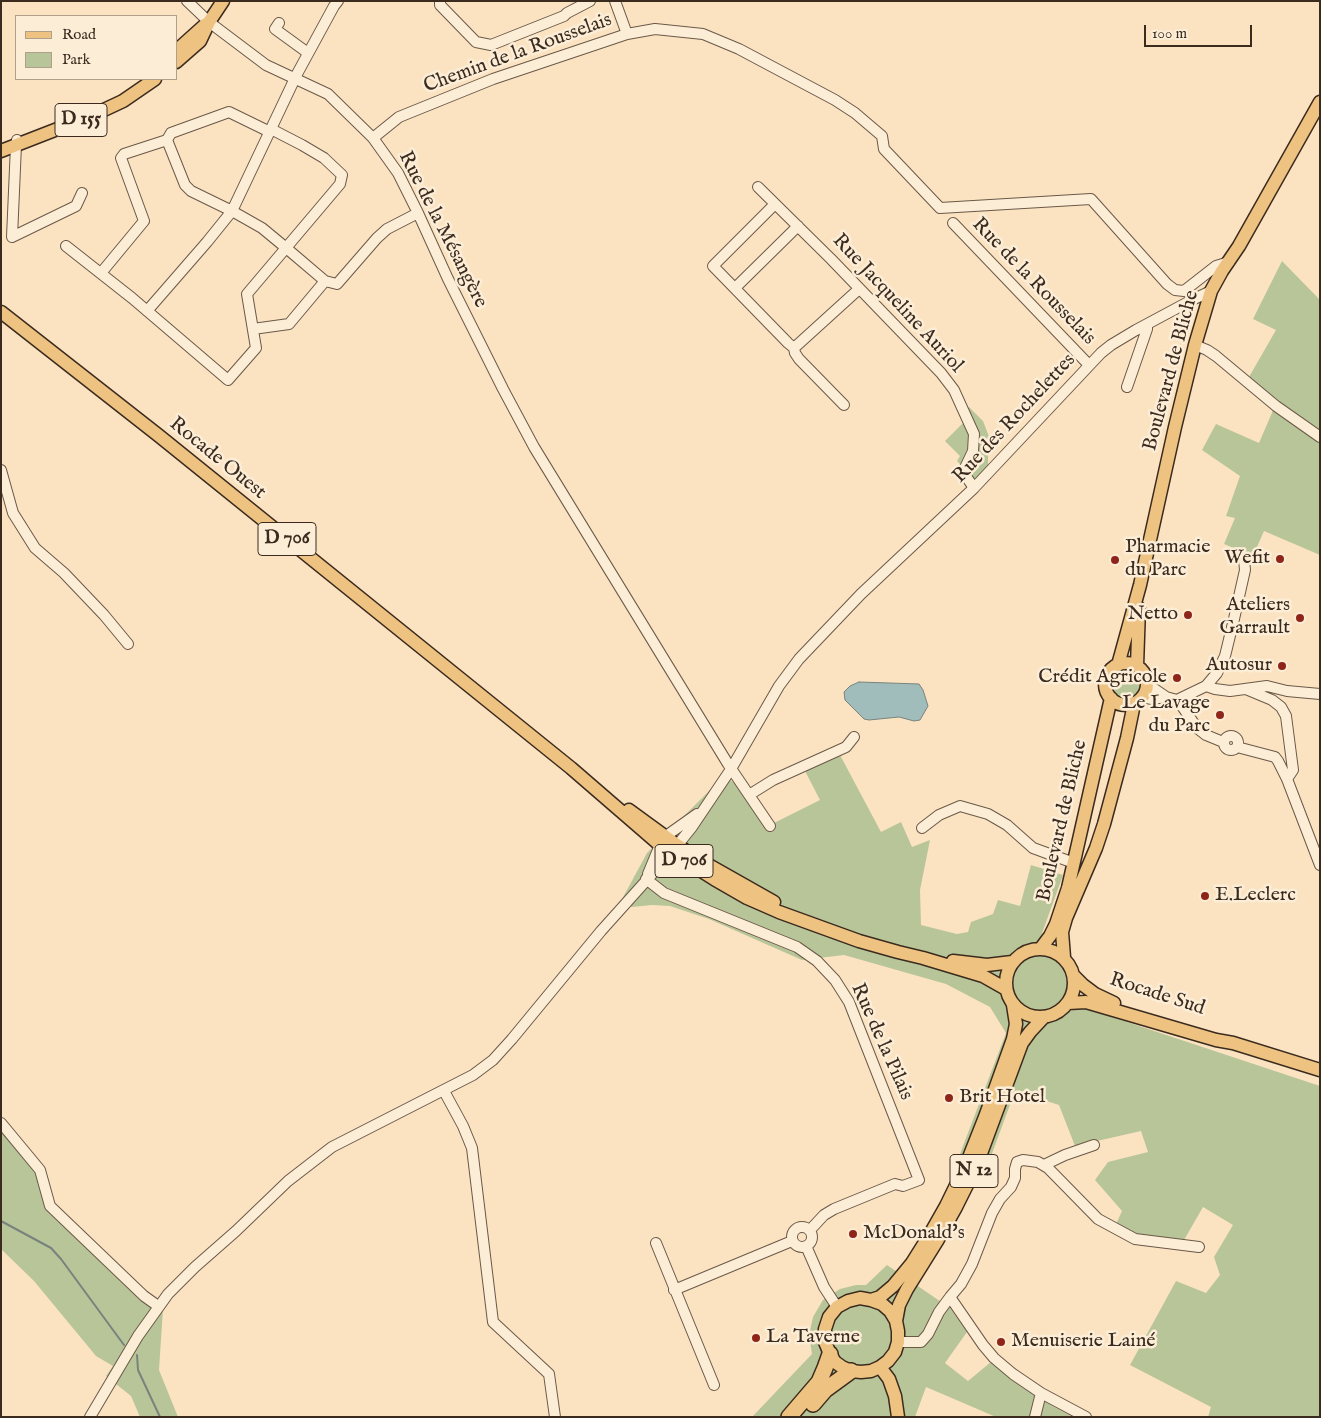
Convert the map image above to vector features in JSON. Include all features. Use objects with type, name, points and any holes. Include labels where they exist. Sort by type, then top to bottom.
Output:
[{"type":"highway","points":[[789,1417],[819,1382],[830,1354]]},
{"type":"highway","points":[[803,1417],[825,1390],[851,1371]]},
{"type":"main road","points":[[178,60],[200,41],[209,22],[223,1]]},
{"type":"main road","points":[[178,49],[226,7],[230,1]]},
{"type":"main road","name":"D 155","points":[[1,152],[17,142],[118,97],[143,80]]},
{"type":"main road","name":"D 155","points":[[1,146],[99,112],[122,101],[154,80]]},
{"type":"main road","name":"Boulevard de Bliche","points":[[1118,665],[1140,585],[1195,345],[1211,291],[1244,238],[1320,102]]},
{"type":"main road","name":"Rocade Ouest","points":[[1,312],[158,435],[571,768],[622,814],[667,847],[747,898],[779,912],[859,941],[983,976],[1006,989]]},
{"type":"main road","name":"Boulevard de Bliche","points":[[1136,666],[1140,585]]},
{"type":"main road","points":[[1124,663],[1136,666],[1144,674],[1147,684],[1146,691],[1138,700],[1121,704],[1107,693],[1105,681],[1110,671],[1118,665],[1124,663]]},
{"type":"main road","name":"Boulevard de Bliche","points":[[1041,948],[1050,936],[1060,916],[1074,863],[1111,698]]},
{"type":"main road","name":"Boulevard de Bliche","points":[[1064,957],[1062,932],[1066,918],[1096,848],[1104,824],[1138,700]]},
{"type":"main road","points":[[1041,948],[1057,952],[1064,957],[1074,976],[1074,986],[1068,1004],[1053,1015],[1044,1017],[1033,1017],[1022,1013],[1013,1005],[1008,998],[1005,980],[1012,962],[1020,954],[1041,948]]},
{"type":"main road","name":"Rocade Ouest","points":[[923,958],[987,965],[1012,962]]},
{"type":"main road","name":"Rocade Sud","points":[[1074,976],[1095,994],[1112,1002],[1219,1035],[1233,1043]]},
{"type":"main road","name":"Rocade Sud","points":[[1068,1004],[1086,1002],[1216,1040],[1233,1043],[1320,1070]]},
{"type":"main road","name":"N 12","points":[[872,1300],[880,1297],[894,1285],[912,1263],[946,1206],[966,1165],[1013,1038],[1016,1024],[1013,1005]]},
{"type":"main road","name":"N 12","points":[[896,1321],[907,1289],[942,1233],[976,1167],[1022,1043],[1044,1017]]},
{"type":"main road","points":[[860,1298],[872,1300],[882,1304],[896,1321],[898,1342],[895,1352],[880,1367],[871,1371],[851,1371],[835,1362],[830,1354],[825,1342],[825,1329],[829,1317],[838,1307],[848,1301],[860,1298]]},
{"type":"main road","points":[[880,1367],[889,1379],[895,1396],[898,1417]]},
{"type":"street","name":"Rue de la Mésangère","points":[[187,1],[209,22],[266,65],[328,94],[373,138],[398,173],[503,389],[560,491],[731,769],[770,826]]},
{"type":"street","points":[[147,311],[232,211],[295,78],[338,1]]},
{"type":"street","points":[[440,1],[440,6],[476,42],[490,45],[564,16],[590,1]]},
{"type":"street","points":[[616,1],[627,34]]},
{"type":"street","points":[[279,23],[275,29],[308,53]]},
{"type":"street","name":"Chemin de la Rousselais","points":[[373,138],[399,117],[493,79],[627,34],[655,29],[704,34],[739,49],[835,100],[855,113],[882,136],[884,150],[940,208],[1092,199],[1167,284],[1175,290],[1184,292],[1216,266],[1229,262]]},
{"type":"street","points":[[66,246],[147,311],[228,380],[256,348],[247,294],[340,184],[342,175],[324,158],[302,144],[229,112],[171,133],[167,140],[124,154],[121,158],[144,221],[101,273]]},
{"type":"street","points":[[167,140],[184,185],[191,191],[262,228],[286,246],[326,282],[336,284],[387,229],[418,213]]},
{"type":"street","points":[[17,142],[12,237],[76,206],[82,193]]},
{"type":"street","name":"Rue Jacqueline Auriol","points":[[758,187],[859,288],[941,373],[954,390],[974,434],[973,450],[963,472],[974,488]]},
{"type":"street","points":[[775,204],[713,266],[794,348],[795,353],[800,359],[844,405]]},
{"type":"street","name":"Rue de la Rousselais","points":[[953,223],[1089,365]]},
{"type":"street","points":[[735,288],[798,226]]},
{"type":"street","points":[[253,329],[289,324],[326,282]]},
{"type":"street","points":[[794,348],[859,288]]},
{"type":"street","name":"Rue des Rochelettes","points":[[90,1417],[138,1336],[168,1294],[195,1267],[309,1164],[332,1147],[444,1091],[473,1075],[493,1060],[646,879],[667,847],[692,827],[731,769],[779,686],[799,659],[861,594],[974,488],[1100,353],[1146,325],[1211,291]]},
{"type":"street","points":[[1127,386],[1147,329],[1146,325]]},
{"type":"street","points":[[1195,345],[1216,356],[1276,406],[1320,437]]},
{"type":"street","points":[[1,470],[13,513],[35,548],[64,573],[104,615],[128,644]]},
{"type":"street","points":[[1176,700],[1206,686],[1217,673],[1225,656],[1245,570],[1244,560]]},
{"type":"street","points":[[1147,684],[1166,697],[1176,700],[1197,728],[1206,735],[1223,742],[1224,748],[1229,751],[1237,747],[1275,757],[1288,780],[1320,865]]},
{"type":"street","points":[[1206,686],[1230,691],[1266,686],[1287,691],[1320,694]]},
{"type":"street","points":[[1247,690],[1272,700],[1281,707],[1286,716],[1293,770],[1288,780]]},
{"type":"street","points":[[1138,700],[1166,697]]},
{"type":"street","points":[[749,795],[773,780],[846,747],[854,737]]},
{"type":"street","points":[[922,828],[939,815],[960,806],[988,814],[1007,825],[1033,848],[1074,863]]},
{"type":"street","name":"Rue de la Pilais","points":[[646,879],[664,893],[797,946],[817,961],[849,1002],[919,1180],[904,1186],[895,1184],[843,1205],[824,1215],[810,1230]]},
{"type":"street","points":[[444,1091],[463,1126],[472,1148],[493,1322],[549,1374],[554,1417]]},
{"type":"street","points":[[1,1123],[40,1170],[50,1206],[144,1296],[158,1306]]},
{"type":"street","points":[[1044,1165],[1094,1144]]},
{"type":"street","points":[[898,1342],[921,1342],[928,1334],[939,1312],[961,1284],[972,1264],[992,1214],[1000,1199],[1013,1183],[1017,1162],[1023,1160],[1038,1162],[1044,1165],[1098,1219],[1135,1239],[1199,1247]]},
{"type":"street","points":[[805,1227],[810,1230],[811,1242],[806,1246],[796,1246],[792,1241],[794,1229],[805,1227]]},
{"type":"street","points":[[674,1290],[792,1241]]},
{"type":"street","points":[[656,1243],[714,1386]]},
{"type":"street","points":[[806,1246],[824,1287],[838,1307]]},
{"type":"street","points":[[950,1297],[994,1358],[1041,1393],[1086,1417]]},
{"type":"street","points":[[1035,1417],[1041,1393]]},
{"type":"green space","points":[[1282,261],[1320,300],[1320,555],[1264,531],[1253,556],[1224,544],[1235,518],[1226,516],[1240,476],[1202,450],[1216,424],[1259,443],[1277,401],[1249,377],[1276,330],[1253,319]]},
{"type":"green space","points":[[969,407],[983,421],[990,439],[988,465],[976,478],[968,472],[972,460],[967,409]]},
{"type":"green space","points":[[967,422],[970,448],[962,466],[957,461],[960,456],[945,441],[962,424]]},
{"type":"green space","points":[[1125,670],[1136,674],[1140,685],[1136,696],[1125,700],[1114,696],[1110,685],[1114,674]]},
{"type":"green space","points":[[840,755],[881,832],[901,822],[912,847],[930,840],[920,890],[921,925],[957,934],[968,932],[971,922],[993,914],[998,900],[1020,906],[1031,865],[1063,875],[1041,936],[1091,1010],[1320,1086],[1320,1417],[1208,1417],[1211,1407],[1130,1365],[1176,1281],[1206,1293],[1220,1275],[1214,1257],[1233,1225],[1203,1207],[1184,1240],[1190,1250],[1113,1231],[1122,1211],[1095,1180],[1108,1162],[1148,1152],[1141,1131],[1075,1146],[1059,1105],[1015,1091],[990,1159],[960,1154],[1006,1033],[990,1007],[946,984],[844,955],[802,960],[709,919],[670,906],[632,907],[621,901],[647,853],[724,776],[754,796],[772,824],[820,800],[804,769]]},
{"type":"green space","points":[[1,1119],[44,1171],[53,1201],[86,1236],[163,1309],[159,1370],[178,1417],[140,1417],[131,1396],[106,1376],[113,1366],[96,1356],[34,1281],[1,1249]]},
{"type":"green space","points":[[887,1265],[950,1308],[967,1332],[945,1363],[968,1381],[991,1362],[1022,1387],[1073,1417],[996,1417],[926,1387],[915,1417],[752,1417],[812,1354],[809,1335],[813,1317],[823,1300],[840,1289],[856,1285],[866,1285]]},
{"type":"water","points":[[859,682],[919,684],[928,706],[920,720],[914,721],[899,717],[864,719],[845,700],[844,692],[850,686]]},
{"type":"waterway","points":[[1,1221],[51,1248],[124,1345]]},
{"type":"waterway","points":[[137,1355],[138,1370],[160,1417]]},
{"type":"place","name":"Wefit","points":[[1280,559]]},
{"type":"place","name":"Pharmacie du Parc","points":[[1115,560]]},
{"type":"place","name":"Netto","points":[[1188,615]]},
{"type":"place","name":"Ateliers Garrault","points":[[1300,618]]},
{"type":"place","name":"Autosur","points":[[1282,666]]},
{"type":"place","name":"Crédit Agricole","points":[[1177,678]]},
{"type":"place","name":"Le Lavage du Parc","points":[[1220,715]]},
{"type":"place","name":"E.Leclerc","points":[[1205,896]]},
{"type":"place","name":"Brit Hotel","points":[[949,1098]]},
{"type":"place","name":"McDonald's","points":[[853,1234]]},
{"type":"place","name":"La Taverne","points":[[756,1338]]},
{"type":"place","name":"Menuiserie Lainé","points":[[1001,1342]]}]
